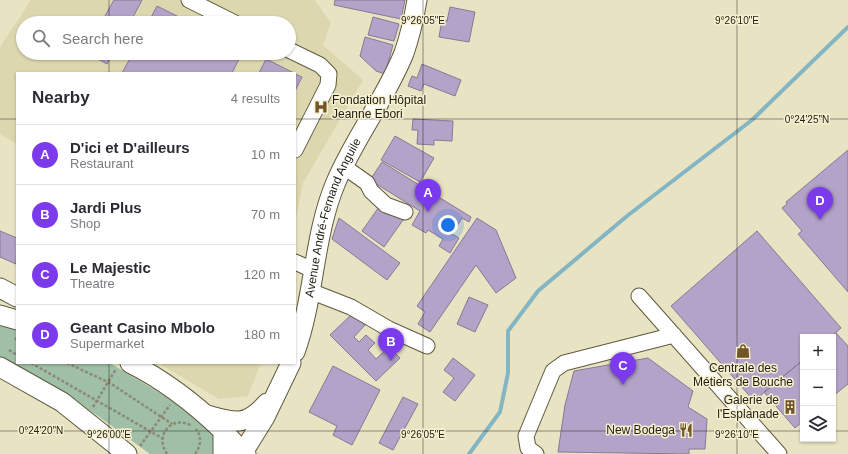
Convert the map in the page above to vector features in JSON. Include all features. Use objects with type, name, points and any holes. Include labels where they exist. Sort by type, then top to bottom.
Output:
[{"type":"main road","name":"Avenue André-Fernand Anguile","points":[[296,349],[306,315],[313,270],[335,182],[383,96],[403,54],[410,36],[417,0]]},
{"type":"main road","points":[[0,288],[16,296]]},
{"type":"main road","points":[[0,315],[16,320]]},
{"type":"main road","points":[[132,366],[205,414],[244,453],[256,433],[291,364]]},
{"type":"main road","points":[[0,367],[101,424],[131,452]]},
{"type":"main road","points":[[205,414],[229,421],[245,421],[257,414],[278,390]]},
{"type":"main road","points":[[223,431],[223,454]]},
{"type":"street","points":[[189,0],[221,16]]},
{"type":"street","points":[[296,53],[320,65],[329,74],[328,85],[296,148]]},
{"type":"street","points":[[343,166],[367,183],[371,191],[386,205],[405,212]]},
{"type":"street","points":[[296,262],[313,270]]},
{"type":"street","points":[[310,290],[351,307],[389,329],[427,346]]},
{"type":"street","points":[[639,296],[778,454]]},
{"type":"street","points":[[536,454],[528,448],[526,436],[553,371],[564,363],[674,335]]},
{"type":"path","points":[[9,350],[16,354]]},
{"type":"path","points":[[33,364],[162,438]]},
{"type":"path","points":[[70,364],[108,382],[172,424]]},
{"type":"path","points":[[90,412],[108,382],[132,366]]},
{"type":"path","points":[[131,452],[151,432],[173,401]]},
{"type":"path","points":[[167,454],[163,449],[162,438],[165,431],[172,424],[181,422],[188,423],[198,431],[200,443],[195,454]]},
{"type":"shaded area","name":"Fondation Hôpital Jeanne Ebori","points":[[31,0],[315,0],[331,23],[323,45],[363,80],[303,183],[296,218],[296,72],[16,72],[16,143],[0,134],[0,47],[16,23],[16,60],[296,60],[296,16],[20,16]]},
{"type":"shaded area","points":[[160,364],[261,364],[248,396],[219,399]]},
{"type":"green space","points":[[0,321],[16,325],[16,364],[112,364],[173,401],[211,430],[215,439],[215,454],[150,454],[98,416],[39,378],[0,357]]},
{"type":"building","points":[[114,0],[142,0],[134,16],[105,16]]},
{"type":"building","points":[[335,0],[405,0],[401,19],[334,5]]},
{"type":"building","points":[[157,6],[177,16],[152,16]]},
{"type":"building","points":[[450,7],[475,12],[469,42],[439,37],[442,19],[447,21]]},
{"type":"building","points":[[373,17],[399,24],[394,41],[368,35]]},
{"type":"building","points":[[365,37],[393,45],[385,74],[376,71],[360,56]]},
{"type":"building","points":[[100,60],[109,60],[107,64]]},
{"type":"building","points":[[129,60],[238,60],[232,72],[123,72]]},
{"type":"building","points":[[266,60],[268,60],[292,72],[260,72]]},
{"type":"building","points":[[422,64],[461,80],[455,96],[424,84],[421,91],[408,86],[412,76],[417,78]]},
{"type":"building","points":[[296,74],[302,77],[296,89]]},
{"type":"building","points":[[413,119],[453,121],[452,141],[434,140],[434,145],[417,144],[418,130],[412,130]]},
{"type":"building","points":[[395,136],[434,158],[420,182],[381,160]]},
{"type":"building","points":[[848,150],[848,292],[798,234],[802,231],[782,208],[787,204],[786,202]]},
{"type":"building","points":[[382,162],[471,217],[469,222],[462,218],[452,234],[459,238],[450,253],[439,246],[443,239],[428,230],[426,233],[412,225],[420,211],[370,180]]},
{"type":"building","points":[[381,204],[403,220],[384,247],[362,231]]},
{"type":"building","points":[[339,218],[400,263],[387,280],[332,239]]},
{"type":"building","points":[[477,218],[496,230],[516,278],[496,293],[476,265],[430,332],[418,324],[425,312],[417,306]]},
{"type":"building","points":[[0,231],[16,238],[16,264],[0,257]]},
{"type":"building","points":[[757,231],[841,328],[834,334],[800,334],[800,363],[754,401],[671,306]]},
{"type":"building","points":[[469,297],[488,305],[475,332],[457,324]]},
{"type":"building","points":[[353,313],[365,325],[354,337],[359,342],[366,335],[375,343],[368,350],[376,359],[389,347],[400,358],[376,381],[330,335]]},
{"type":"building","points":[[836,333],[848,346],[848,384],[836,394],[836,334],[835,334]]},
{"type":"building","points":[[453,358],[475,375],[455,401],[443,392],[454,378],[444,370]]},
{"type":"building","points":[[648,358],[693,391],[688,407],[707,419],[705,449],[689,449],[689,454],[558,452],[565,405],[574,371]]},
{"type":"building","name":"Galerie de l'Esplanade","points":[[800,362],[800,424],[795,428],[764,392]]},
{"type":"building","points":[[333,366],[380,390],[352,445],[333,435],[337,426],[309,412]]},
{"type":"building","points":[[403,397],[418,404],[393,450],[379,443]]},
{"type":"waterway","points":[[469,454],[500,412],[508,373],[508,331],[538,291],[627,216],[752,120],[848,27]]},
{"type":"place","name":"Fondation Hôpital Jeanne Ebori","points":[[321,107]]},
{"type":"place","name":"D'ici et D'ailleurs","points":[[428,212]]},
{"type":"place","name":"Geant Casino Mbolo","points":[[820,220]]},
{"type":"place","name":"Centrale des Métiers de Bouche","points":[[743,351]]},
{"type":"place","name":"Jardi Plus","points":[[391,361]]},
{"type":"place","name":"Le Majestic","points":[[623,385]]},
{"type":"place","name":"Galerie de l'Esplanade","points":[[790,407]]},
{"type":"place","name":"New Bodega","points":[[686,430]]}]
